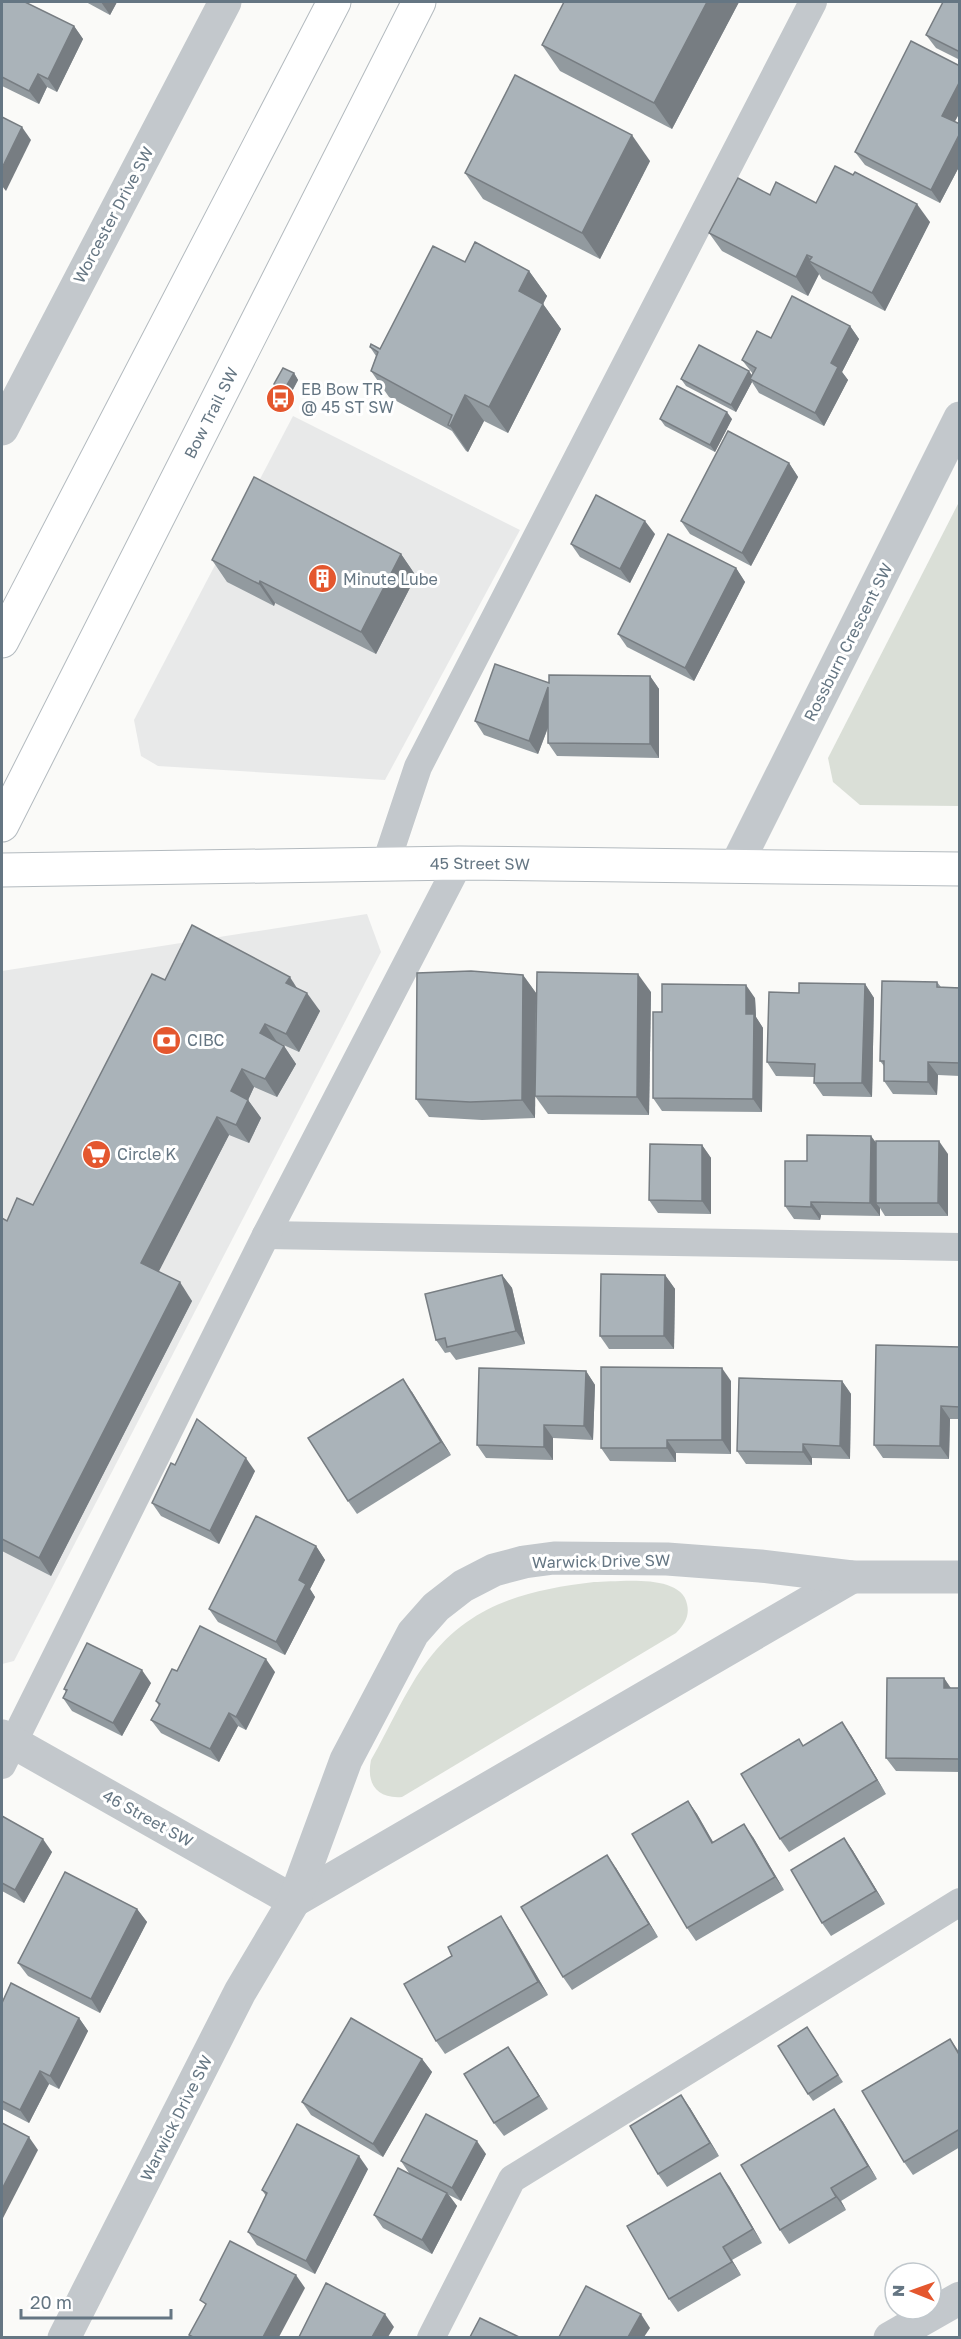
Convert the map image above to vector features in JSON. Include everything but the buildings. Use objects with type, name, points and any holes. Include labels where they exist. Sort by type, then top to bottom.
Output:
[{"type":"main road","points":[[2,640],[334,2]]},
{"type":"main road","name":"Bow Trail SW","points":[[2,825],[419,2]]},
{"type":"main road","name":"45 Street SW","points":[[2,870],[459,862],[960,869]]},
{"type":"street","name":"Worcester Drive SW","points":[[2,429],[225,2]]},
{"type":"street","name":"Rossburn Crescent SW","points":[[736,866],[960,418]]},
{"type":"street","name":"Warwick Drive SW","points":[[64,2337],[240,1992],[294,1901],[346,1760],[408,1644],[436,1607],[463,1586],[494,1570],[524,1562],[554,1558],[667,1559],[760,1566],[852,1577],[960,1577]]},
{"type":"street","name":"Warwick Drive SW","points":[[294,1901],[852,1577]]},
{"type":"street","name":"46 Street SW","points":[[5,1748],[294,1901]]},
{"type":"street","points":[[890,2337],[960,2298]]},
{"type":"lane","points":[[386,863],[418,767],[813,2]]},
{"type":"lane","points":[[5,1748],[459,862]]},
{"type":"lane","points":[[266,1235],[960,1247]]},
{"type":"lane","points":[[431,2337],[512,2179],[960,1902]]},
{"type":"shaded area","points":[[293,416],[520,530],[385,780],[158,766],[141,756],[134,720]]},
{"type":"shaded area","points":[[959,502],[959,806],[860,805],[833,782],[828,758]]},
{"type":"shaded area","points":[[367,914],[381,952],[14,1661],[2,1664],[2,971]]},
{"type":"shaded area","points":[[647,1581],[673,1587],[682,1594],[687,1604],[686,1620],[676,1633],[402,1797],[386,1795],[375,1788],[370,1776],[371,1760],[413,1683],[428,1660],[445,1641],[482,1612],[502,1603],[524,1595],[594,1582]]},
{"type":"place","name":"EB Bow TR @ 45 ST SW","points":[[280,398]]},
{"type":"place","name":"Minute Lube","points":[[322,579]]},
{"type":"place","name":"CIBC","points":[[166,1040]]},
{"type":"place","name":"Circle K","points":[[96,1154]]}]
